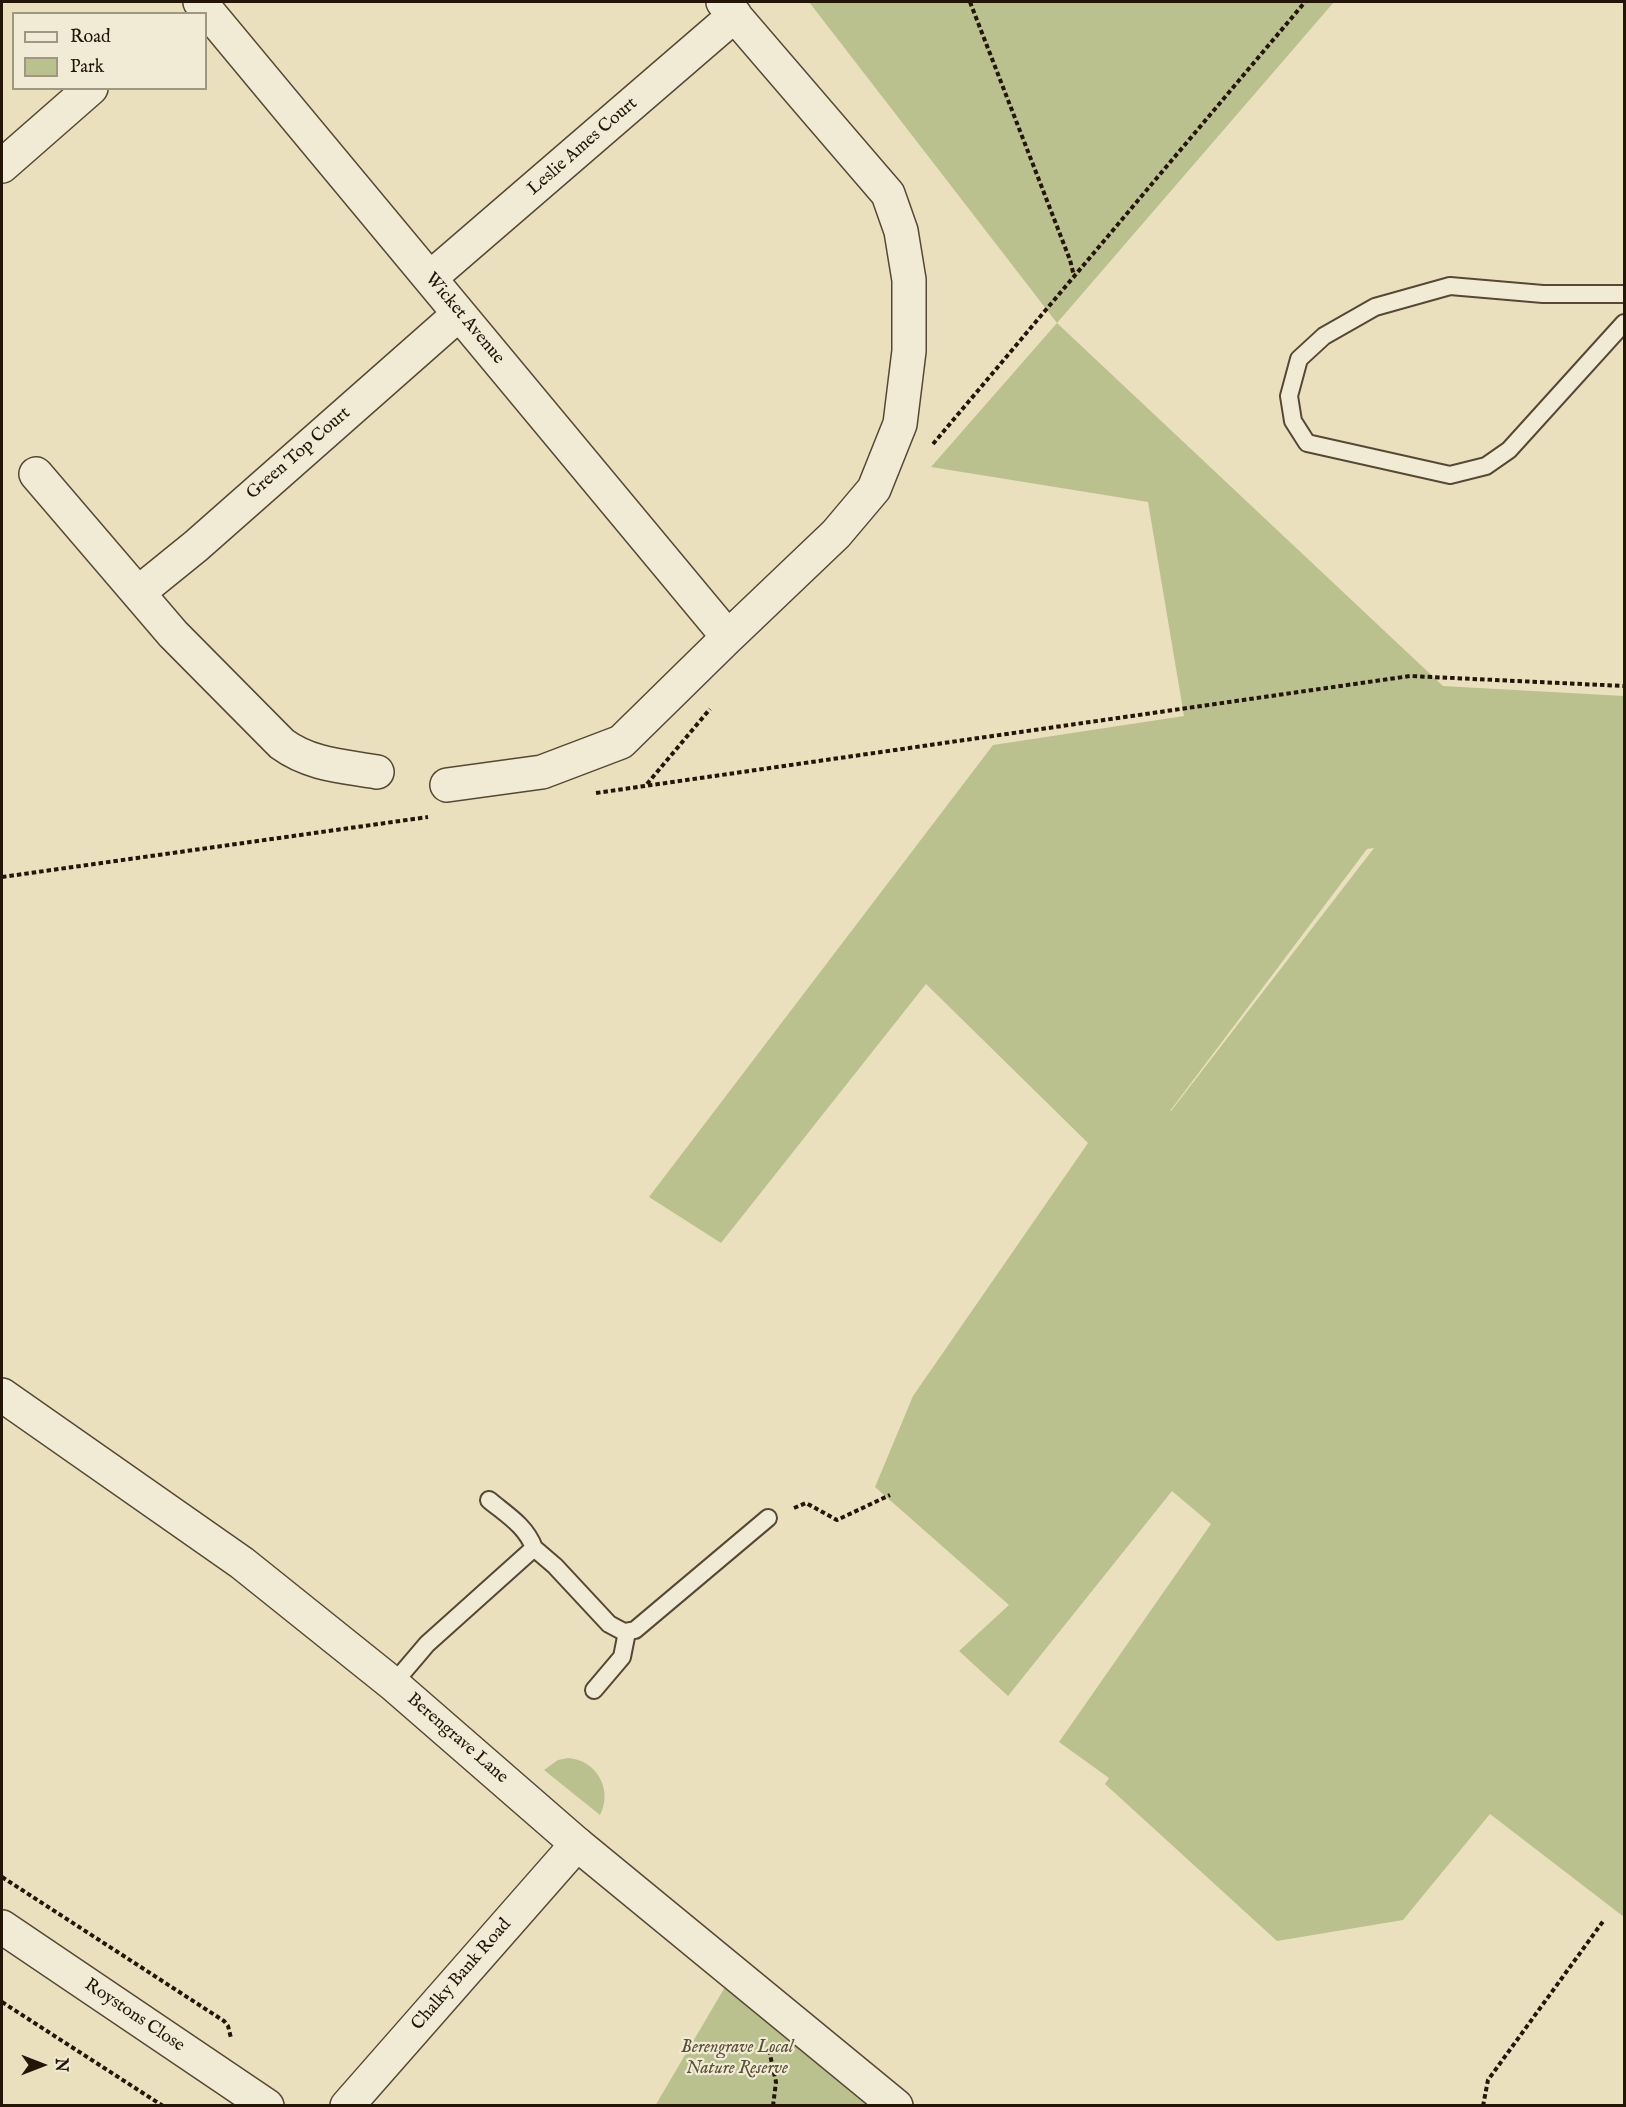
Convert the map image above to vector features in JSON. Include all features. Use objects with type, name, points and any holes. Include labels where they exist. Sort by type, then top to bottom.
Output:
[{"type":"street","points":[[179,12],[191,2]]},
{"type":"street","name":"Wicket Avenue","points":[[200,2],[728,637]]},
{"type":"street","points":[[447,784],[542,772],[621,742],[836,534],[874,489],[900,424],[909,351],[909,279],[901,231],[888,194],[729,8]]},
{"type":"street","name":"Leslie Ames Court","points":[[430,278],[729,8]]},
{"type":"street","points":[[2,166],[89,90]]},
{"type":"street","name":"Green Top Court","points":[[138,593],[196,546],[459,314]]},
{"type":"street","points":[[36,474],[178,640],[198,657],[282,744],[315,761],[377,772]]},
{"type":"street","name":"Berengrave Lane","points":[[2,1395],[242,1563],[393,1684],[577,1844],[896,2106]]},
{"type":"street","name":"Chalky Bank Road","points":[[347,2106],[577,1844]]},
{"type":"street","name":"Roystons Close","points":[[2,1927],[267,2106]]},
{"type":"lane","points":[[1624,294],[1543,294],[1450,286],[1375,307],[1324,336],[1299,359],[1289,396],[1293,421],[1306,443],[1450,475],[1486,466],[1509,450],[1624,323]]},
{"type":"lane","points":[[489,1500],[524,1529],[534,1548],[555,1566],[609,1624],[627,1632],[635,1630],[768,1518]]},
{"type":"lane","points":[[393,1684],[427,1644],[534,1548]]},
{"type":"lane","points":[[594,1690],[622,1657],[627,1632]]},
{"type":"path","points":[[970,2],[1075,276]]},
{"type":"path","points":[[929,449],[1305,2]]},
{"type":"path","points":[[588,794],[1410,676],[1624,686]]},
{"type":"path","points":[[646,785],[715,704]]},
{"type":"path","points":[[2,878],[435,816]]},
{"type":"path","points":[[768,1518],[806,1503],[837,1520],[890,1495]]},
{"type":"path","points":[[2,1877],[224,2021],[232,2039]]},
{"type":"path","points":[[1483,2106],[1488,2080],[1604,1920]]},
{"type":"path","points":[[2,2002],[163,2106]]},
{"type":"green space","points":[[809,2],[1334,2],[1057,323]]},
{"type":"green space","points":[[1057,323],[1443,686],[1624,696],[1624,1917],[1490,1814],[1403,1920],[1277,1941],[1105,1784],[1109,1778],[1059,1742],[1211,1524],[1172,1491],[1008,1696],[959,1651],[1009,1605],[875,1487],[913,1396],[1088,1143],[926,984],[721,1243],[649,1197],[993,745],[1184,716],[1148,502],[931,467]],"holes":[[[1374,848],[1171,1111],[1367,849]]]},
{"type":"green space","points":[[568,1758],[587,1764],[600,1778],[605,1796],[600,1815],[544,1770],[558,1760]]},
{"type":"green space","name":"Berengrave Local Nature Reserve","points":[[725,1987],[732,1994],[870,2105],[655,2106]]}]
